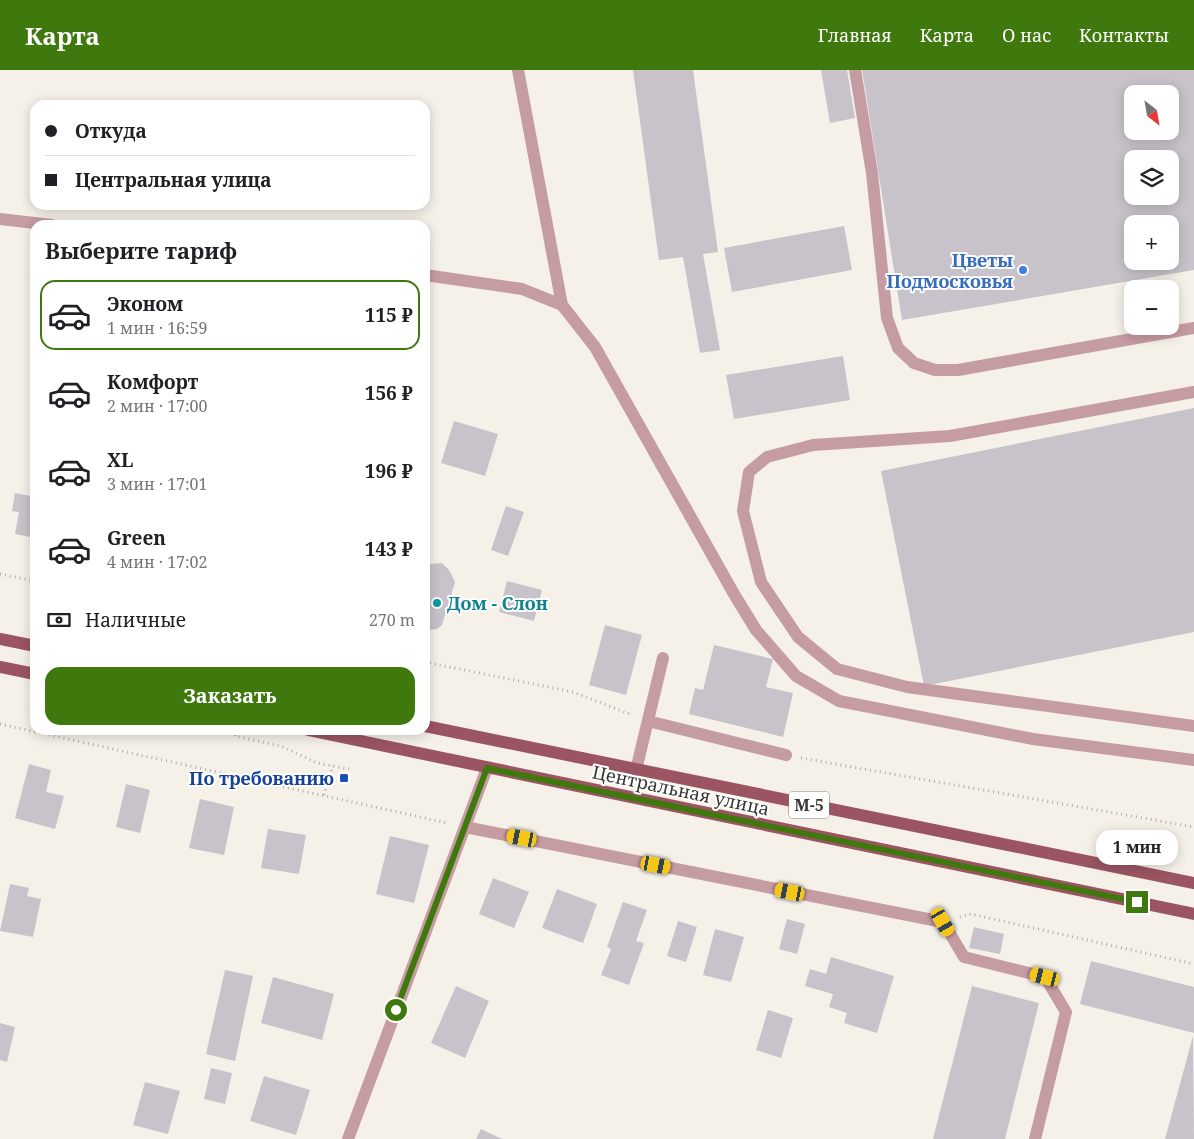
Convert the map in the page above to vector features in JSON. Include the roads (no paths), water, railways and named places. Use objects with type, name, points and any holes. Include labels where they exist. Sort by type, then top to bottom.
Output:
[{"type":"main road","points":[[0,639],[30,645]]},
{"type":"main road","points":[[0,667],[30,673]]},
{"type":"main road","name":"Центральная улица","points":[[430,727],[1194,883]]},
{"type":"main road","name":"Центральная улица","points":[[332,735],[1194,914]]},
{"type":"street","points":[[518,70],[562,305],[595,347],[756,630],[796,676],[839,701],[1032,739],[1194,760]]},
{"type":"street","points":[[855,70],[872,173],[888,318],[898,348],[914,363],[935,370],[958,370],[1194,328]]},
{"type":"street","points":[[0,219],[30,222]]},
{"type":"street","points":[[430,276],[522,289],[562,305]]},
{"type":"street","points":[[1194,392],[950,436],[813,445],[767,457],[749,472],[743,511],[761,582],[798,637],[837,669],[907,687],[1194,726]]},
{"type":"street","points":[[636,770],[664,658]]},
{"type":"street","points":[[648,721],[786,755]]},
{"type":"street","points":[[348,1139],[487,768]]},
{"type":"street","points":[[465,827],[943,922],[964,957],[1045,977],[1066,1012],[1035,1139]]},
{"type":"place","name":"Цветы Подмосковья","points":[[1023,270]]},
{"type":"place","name":"Дом - Слон","points":[[437,603]]},
{"type":"place","name":"По требованию","points":[[344,778]]}]
